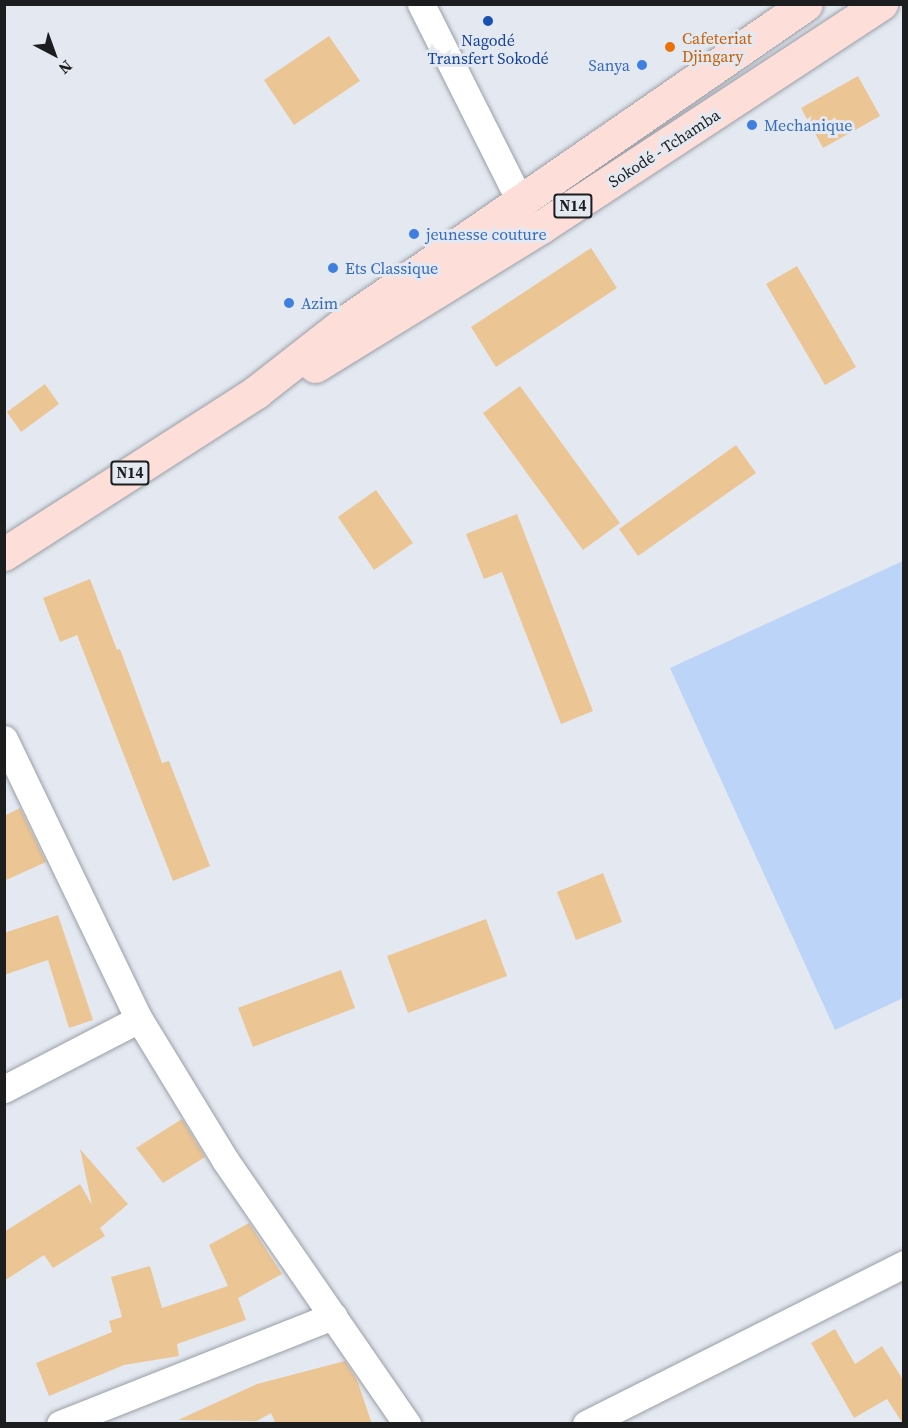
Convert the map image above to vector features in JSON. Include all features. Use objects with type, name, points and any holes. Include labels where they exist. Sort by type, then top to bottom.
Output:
[{"type":"main road","name":"Sokodé - Tchamba","points":[[4,554],[256,392],[348,320],[807,4]]},
{"type":"main road","name":"Sokodé - Tchamba","points":[[256,392],[361,340],[693,129],[881,4]]},
{"type":"street","points":[[421,4],[520,201]]},
{"type":"street","points":[[4,739],[139,1019],[225,1160],[407,1424]]},
{"type":"street","points":[[4,1089],[139,1019]]},
{"type":"street","points":[[586,1424],[903,1264]]},
{"type":"street","points":[[60,1424],[333,1316]]},
{"type":"shaded area","points":[[903,561],[903,998],[835,1030],[670,668]]},
{"type":"building","points":[[329,36],[360,81],[294,125],[264,80]]},
{"type":"building","points":[[858,76],[880,116],[823,148],[801,108]]},
{"type":"building","points":[[591,248],[617,288],[496,367],[471,327]]},
{"type":"building","points":[[797,266],[856,367],[825,385],[766,284]]},
{"type":"building","points":[[45,384],[59,404],[21,432],[7,412]]},
{"type":"building","points":[[520,386],[620,523],[583,550],[483,413]]},
{"type":"building","points":[[736,445],[756,473],[638,556],[619,529]]},
{"type":"building","points":[[376,490],[413,543],[374,570],[338,517]]},
{"type":"building","points":[[517,514],[593,711],[561,724],[502,572],[484,579],[466,534]]},
{"type":"building","points":[[90,579],[117,650],[120,649],[162,763],[169,761],[210,866],[173,881],[77,635],[60,642],[43,598]]},
{"type":"building","points":[[20,808],[46,862],[4,881],[4,816]]},
{"type":"building","points":[[603,873],[622,922],[576,940],[557,892]]},
{"type":"building","points":[[58,915],[93,1020],[69,1028],[48,960],[4,975],[4,933]]},
{"type":"building","points":[[486,919],[507,976],[408,1013],[387,956]]},
{"type":"building","points":[[341,970],[355,1008],[253,1047],[238,1008]]},
{"type":"building","points":[[182,1119],[205,1157],[163,1183],[136,1148]]},
{"type":"building","points":[[80,1149],[128,1204],[100,1228],[105,1236],[53,1268],[44,1255],[4,1281],[4,1232],[80,1184],[92,1205]]},
{"type":"building","points":[[249,1223],[282,1274],[238,1298],[246,1320],[177,1344],[179,1356],[124,1365],[49,1396],[36,1363],[112,1332],[109,1321],[122,1317],[111,1277],[150,1266],[162,1308],[228,1286],[209,1245]]},
{"type":"building","points":[[835,1329],[855,1364],[882,1346],[903,1380],[903,1424],[887,1399],[854,1418],[811,1343]]},
{"type":"building","points":[[345,1361],[357,1380],[372,1424],[276,1424],[271,1413],[257,1421],[178,1420],[257,1384]]},
{"type":"place","name":"Nagodé Transfert Sokodé","points":[[488,21]]},
{"type":"place","name":"Cafeteriat Djingary","points":[[670,47]]},
{"type":"place","name":"Sanya","points":[[642,65]]},
{"type":"place","name":"Mechanique","points":[[752,125]]},
{"type":"place","name":"jeunesse couture","points":[[414,234]]},
{"type":"place","name":"Ets Classique","points":[[333,268]]},
{"type":"place","name":"Azim","points":[[289,303]]}]
